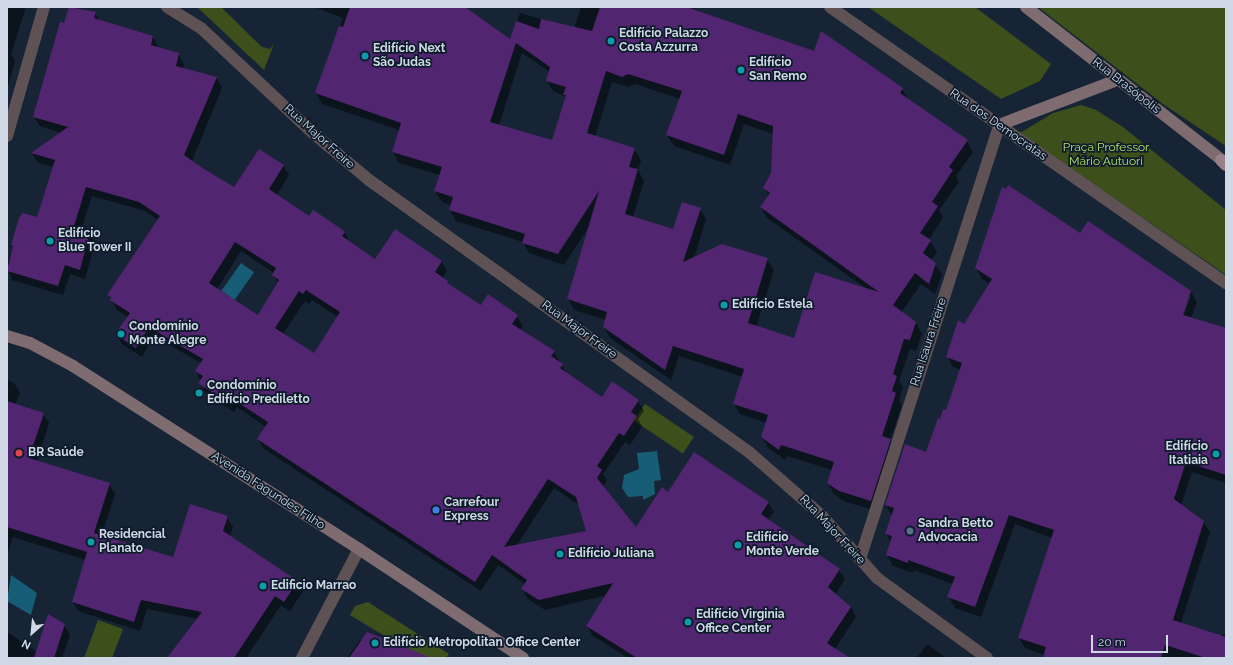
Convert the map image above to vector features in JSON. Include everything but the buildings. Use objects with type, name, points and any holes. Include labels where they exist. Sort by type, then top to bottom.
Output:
[{"type":"street","points":[[7,136],[44,7]]},
{"type":"street","name":"Rua Major Freire","points":[[167,7],[201,28],[314,134],[368,180],[749,452],[822,516],[877,578],[986,658]]},
{"type":"street","name":"Rua dos Democratas","points":[[830,7],[1226,283]]},
{"type":"street","name":"Rua Brasópolis","points":[[1026,7],[1224,163]]},
{"type":"street","points":[[999,125],[1117,80]]},
{"type":"street","name":"Rua Isaura Freire","points":[[860,559],[999,125]]},
{"type":"street","name":"Avenida Fagundes Filho","points":[[7,336],[30,343],[73,366],[359,549],[523,658]]},
{"type":"street","points":[[302,658],[359,549]]},
{"type":"green space","points":[[197,7],[221,7],[262,47],[270,49],[274,44],[264,70]]},
{"type":"green space","points":[[868,7],[975,7],[1051,64],[1040,81],[1001,99]]},
{"type":"green space","points":[[1038,7],[1224,7],[1226,9],[1226,146],[1163,104]]},
{"type":"green space","name":"Praça Professor Mário Autuori","points":[[1081,105],[1096,110],[1123,127],[1226,210],[1226,275],[1020,133],[1053,113]]},
{"type":"green space","points":[[645,404],[694,437],[683,454],[634,421]]},
{"type":"green space","points":[[368,602],[449,654],[446,658],[421,658],[350,615],[355,606]]},
{"type":"green space","points":[[98,620],[123,629],[112,658],[84,658]]},
{"type":"water","points":[[241,263],[254,272],[235,300],[221,291]]},
{"type":"water","points":[[657,451],[661,480],[654,481],[655,494],[643,500],[643,496],[628,497],[622,488],[624,475],[639,469],[637,453]]},
{"type":"water","points":[[11,575],[37,593],[31,615],[7,601]]},
{"type":"place","name":"Edifício Palazzo Costa Azzurra","points":[[611,41]]},
{"type":"place","name":"Edifício Next São Judas","points":[[365,56]]},
{"type":"place","name":"Edifício San Remo","points":[[741,70]]},
{"type":"place","name":"Edifício Blue Tower II","points":[[50,241]]},
{"type":"place","name":"Edifício Estela","points":[[724,305]]},
{"type":"place","name":"Condomínio Monte Alegre","points":[[121,334]]},
{"type":"place","name":"Condomínio Edifício Prediletto","points":[[199,393]]},
{"type":"place","name":"BR Saúde","points":[[19,453]]},
{"type":"place","name":"Edifício Itatiaia","points":[[1216,454]]},
{"type":"place","name":"Carrefour Express","points":[[436,510]]},
{"type":"place","name":"Sandra Betto Advocacia","points":[[910,531]]},
{"type":"place","name":"Residencial Planato","points":[[91,542]]},
{"type":"place","name":"Edifício Monte Verde","points":[[738,545]]},
{"type":"place","name":"Edifício Juliana","points":[[560,554]]},
{"type":"place","name":"Edificio Marrao","points":[[263,586]]},
{"type":"place","name":"Edifício Virginia Office Center","points":[[688,622]]},
{"type":"place","name":"Edifício Metropolitan Office Center","points":[[375,643]]}]
